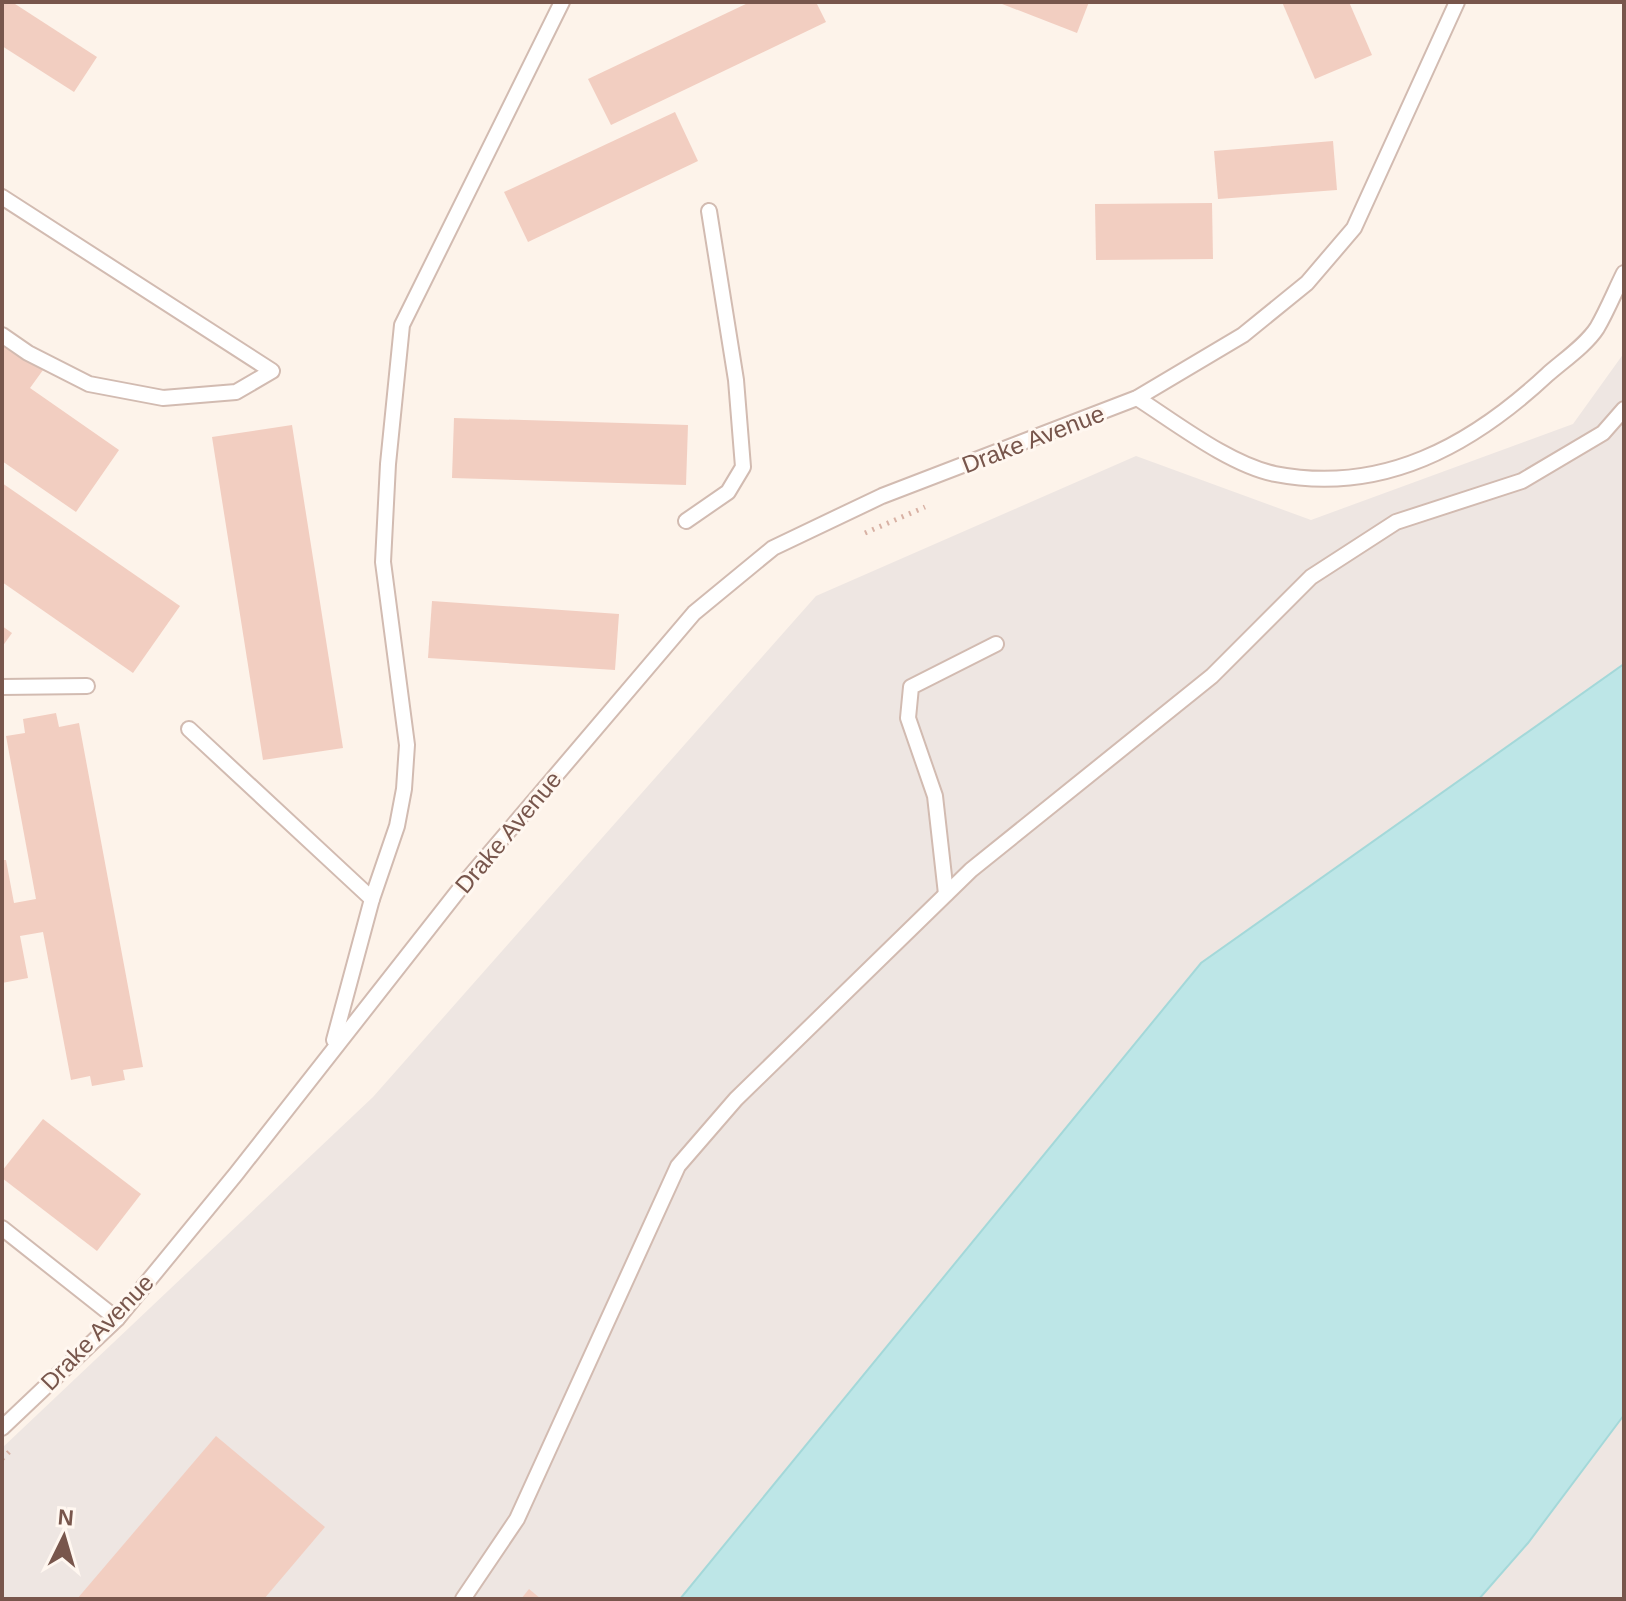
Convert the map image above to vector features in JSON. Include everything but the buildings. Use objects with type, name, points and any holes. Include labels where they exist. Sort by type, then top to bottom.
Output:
[{"type":"lane","points":[[332,1048],[372,899],[397,826],[407,745],[383,562],[388,464],[402,325],[562,2]]},
{"type":"lane","name":"Drake Avenue","points":[[2,1428],[117,1319],[236,1174],[466,881],[694,613],[773,548],[882,496],[1137,398],[1243,335],[1307,283],[1354,228],[1457,2]]},
{"type":"lane","points":[[2,197],[272,371],[236,392],[163,398],[89,384],[28,353],[2,335]]},
{"type":"lane","points":[[686,521],[728,492],[743,467],[736,380],[709,211]]},
{"type":"lane","name":"Drake Avenue","points":[[1137,398],[1226,454],[1272,474],[1325,480],[1383,473],[1447,450],[1508,412],[1595,330],[1624,273]]},
{"type":"lane","points":[[463,1599],[517,1519],[678,1166],[736,1099],[971,870],[1212,676],[1311,577],[1396,522],[1522,481],[1603,433],[1624,409]]},
{"type":"lane","points":[[946,894],[935,796],[908,718],[911,687],[996,644]]},
{"type":"lane","points":[[2,687],[87,686]]},
{"type":"lane","points":[[189,729],[372,899]]},
{"type":"lane","points":[[2,1228],[117,1319]]},
{"type":"path","points":[[859,535],[932,504]]},
{"type":"path","points":[[2,1459],[23,1438]]},
{"type":"shaded area","points":[[1624,353],[1624,664],[1201,963],[680,1599],[2,1599],[2,1448],[373,1097],[816,596],[1136,456],[1311,520],[1573,424]]},
{"type":"shaded area","points":[[1624,1415],[1624,1599],[1479,1599],[1528,1543]]},
{"type":"water","points":[[1624,664],[1624,1415],[1528,1543],[1479,1599],[680,1599],[1201,963]]}]
